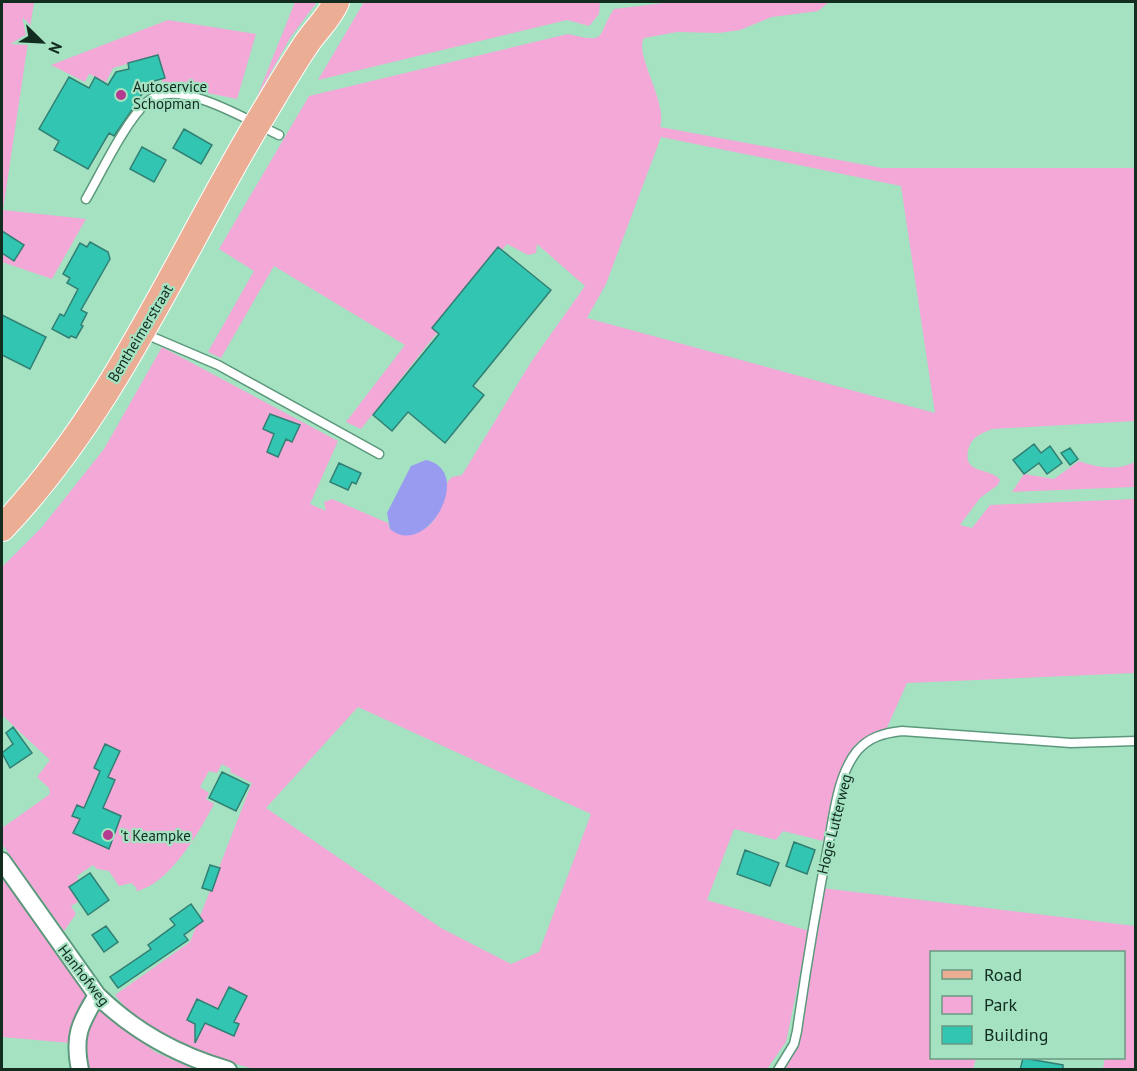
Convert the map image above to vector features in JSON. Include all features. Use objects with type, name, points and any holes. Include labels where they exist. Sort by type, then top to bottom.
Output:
[{"type":"main road","name":"Bentheimerstraat","points":[[259,125],[279,63],[321,2]]},
{"type":"main road","name":"Bentheimerstraat","points":[[2,528],[61,456],[142,332],[306,44],[330,15],[336,2]]},
{"type":"street","name":"Hanhofweg","points":[[2,861],[97,995],[114,1012],[151,1039],[177,1052],[228,1070]]},
{"type":"street","points":[[80,1070],[75,1048],[78,1027],[97,995]]},
{"type":"lane","points":[[86,199],[136,115],[148,101],[160,96],[180,95],[259,125]]},
{"type":"lane","points":[[142,332],[218,365],[379,454]]},
{"type":"lane","name":"Hoge Lutterweg","points":[[778,1070],[794,1044],[797,1031],[817,896],[840,788],[850,762],[865,743],[877,736],[902,731],[1071,743],[1136,741]]},
{"type":"green space","points":[[2,2],[34,2],[3,210],[86,219],[52,279],[2,262]]},
{"type":"green space","points":[[295,2],[317,2],[290,38],[257,97]]},
{"type":"green space","points":[[364,2],[600,2],[599,14],[589,26],[567,20],[318,80]]},
{"type":"green space","points":[[672,2],[829,2],[818,11],[772,17],[740,30],[719,33],[677,32],[644,38],[643,56],[659,105],[660,127],[882,168],[1135,168],[1135,421],[992,429],[980,434],[969,446],[970,464],[1000,480],[998,485],[980,498],[960,525],[972,528],[990,505],[1135,499],[1135,673],[907,683],[886,730],[870,736],[857,746],[847,759],[834,791],[823,841],[783,831],[776,840],[734,829],[707,900],[809,931],[786,1042],[767,1069],[259,1070],[201,1052],[144,1022],[115,995],[190,942],[252,783],[230,772],[231,769],[222,764],[217,773],[209,771],[200,787],[209,793],[206,799],[214,804],[182,856],[160,879],[136,891],[137,888],[131,883],[119,886],[109,871],[97,869],[93,865],[77,876],[78,880],[69,887],[78,902],[71,906],[76,914],[64,931],[2,844],[2,828],[50,794],[49,788],[37,777],[50,760],[2,715],[2,567],[42,527],[104,449],[162,347],[338,441],[310,504],[326,511],[324,502],[332,499],[388,523],[390,529],[428,527],[436,517],[448,481],[452,477],[462,475],[531,362],[585,286],[537,244],[536,253],[528,255],[507,244],[361,429],[346,422],[405,345],[274,266],[221,358],[208,352],[254,271],[219,249],[309,96],[568,34],[596,38],[600,36],[614,9]],"holes":[[[661,137],[901,186],[935,413],[587,318],[606,284]],[[358,707],[591,814],[539,952],[511,964],[441,928],[266,808]]]},
{"type":"green space","points":[[168,20],[256,34],[237,99],[163,84],[158,55],[113,68],[106,82],[89,74],[85,82],[51,65]]},
{"type":"green space","points":[[1079,461],[1107,467],[1121,467],[1135,462],[1135,487],[1012,492],[1024,474],[1054,479]]},
{"type":"green space","points":[[2,876],[90,995],[70,1033],[70,1043],[2,1037]]},
{"type":"green space","points":[[822,888],[1135,926],[1135,1069],[1103,1069],[1105,1059],[1125,1059],[1125,951],[930,951],[930,1059],[976,1059],[973,1069],[782,1070],[791,1057]]},
{"type":"green space","points":[[97,1007],[155,1052],[194,1069],[85,1069],[81,1041]]},
{"type":"water","points":[[426,460],[440,467],[447,480],[446,495],[440,510],[430,524],[418,533],[404,535],[390,529],[387,513],[411,466]]},
{"type":"building","points":[[158,55],[165,78],[140,85],[143,92],[136,104],[114,136],[109,133],[88,169],[54,150],[59,141],[39,129],[69,77],[89,88],[95,77],[108,85],[116,72],[129,69],[128,63]]},
{"type":"building","points":[[184,129],[212,145],[201,164],[173,148]]},
{"type":"building","points":[[142,147],[166,160],[154,182],[130,169]]},
{"type":"building","points":[[2,231],[24,245],[14,261],[2,253]]},
{"type":"building","points":[[90,242],[108,252],[110,259],[81,310],[87,313],[81,325],[83,326],[76,338],[71,336],[69,338],[52,329],[60,314],[64,316],[78,289],[67,283],[70,278],[63,274],[80,243],[87,247]]},
{"type":"building","points":[[498,247],[551,290],[473,386],[484,395],[445,443],[408,412],[392,431],[373,415],[439,334],[432,328]]},
{"type":"building","points":[[2,315],[46,337],[30,369],[2,355]]},
{"type":"building","points":[[270,414],[300,425],[292,442],[286,439],[278,457],[267,452],[274,434],[263,429]]},
{"type":"building","points":[[1034,444],[1041,453],[1050,446],[1062,463],[1047,474],[1039,463],[1024,474],[1013,460]]},
{"type":"building","points":[[1070,448],[1078,459],[1070,465],[1061,453]]},
{"type":"building","points":[[339,463],[361,473],[356,484],[352,482],[348,490],[330,482]]},
{"type":"building","points":[[13,727],[32,753],[10,768],[2,753],[13,744],[6,733]]},
{"type":"building","points":[[105,744],[120,751],[108,777],[115,780],[103,808],[121,816],[109,849],[73,833],[80,819],[72,816],[77,805],[84,808],[100,771],[94,768]]},
{"type":"building","points":[[222,772],[249,785],[236,811],[209,798]]},
{"type":"building","points":[[794,842],[815,850],[807,874],[786,866]]},
{"type":"building","points":[[745,850],[779,863],[770,886],[737,874]]},
{"type":"building","points":[[210,865],[220,868],[212,891],[202,888]]},
{"type":"building","points":[[90,873],[109,900],[88,915],[69,887]]},
{"type":"building","points":[[191,904],[203,921],[184,935],[188,940],[118,988],[110,977],[151,949],[148,945],[175,925],[170,919]]},
{"type":"building","points":[[106,926],[118,942],[104,952],[92,935]]},
{"type":"building","points":[[229,987],[247,996],[234,1022],[239,1024],[234,1036],[205,1023],[195,1043],[195,1024],[187,1020],[197,999],[218,1009]]},
{"type":"building","points":[[1023,1059],[1063,1065],[1063,1070],[1020,1070]]},
{"type":"place","name":"Autoservice Schopman","points":[[121,95]]},
{"type":"place","name":"'t Keampke","points":[[108,835]]}]
